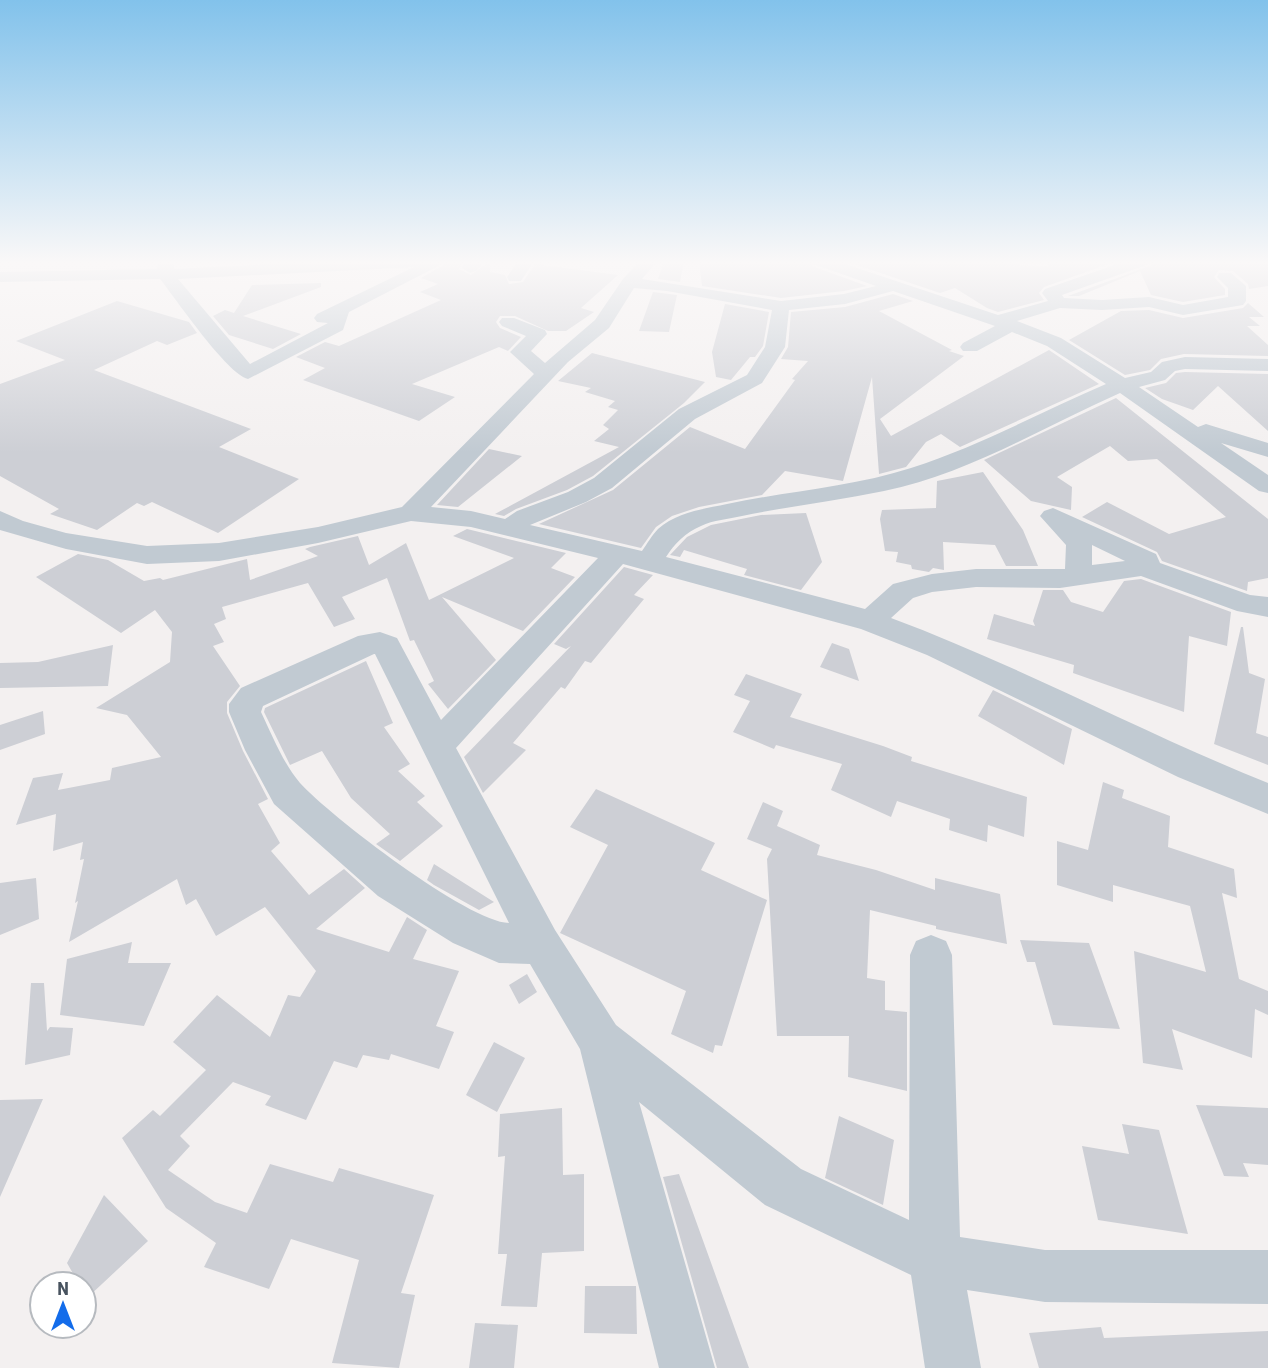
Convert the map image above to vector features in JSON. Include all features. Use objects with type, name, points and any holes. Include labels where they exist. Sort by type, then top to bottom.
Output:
[{"type":"street","points":[[213,325],[237,353],[248,373],[336,325]]},
{"type":"street","points":[[280,335],[305,325]]},
{"type":"street","points":[[515,325],[538,334],[520,352],[546,373]]},
{"type":"street","points":[[411,513],[546,373],[601,325]]},
{"type":"street","points":[[509,528],[526,516],[576,497],[603,483],[687,414],[755,379],[775,347],[778,325]]},
{"type":"street","points":[[970,347],[1002,325]]},
{"type":"street","points":[[1010,325],[1055,342],[1176,421],[1268,486]]},
{"type":"street","points":[[649,561],[667,535],[694,519],[884,484],[991,447],[1050,416],[1122,385],[1158,376],[1169,366],[1185,363],[1268,365]]},
{"type":"street","points":[[1176,421],[1268,450]]},
{"type":"street","points":[[5,526],[66,541],[147,555],[219,552],[318,535],[411,513],[471,519],[649,561],[870,621],[938,647],[1190,767],[1268,799]]},
{"type":"street","points":[[1078,575],[1079,543],[1053,516],[1146,560],[1147,569]]},
{"type":"street","points":[[438,746],[617,554]]},
{"type":"street","points":[[870,621],[903,591],[932,583],[976,578],[1060,579],[1143,567],[1247,604],[1268,607]]},
{"type":"street","points":[[541,944],[499,943],[467,929],[392,883],[287,793],[261,750],[245,712],[246,704],[252,697],[369,644],[380,643],[387,646],[541,944],[600,1041],[687,1368]]},
{"type":"street","points":[[931,955],[935,1259],[953,1368]]},
{"type":"street","points":[[600,1041],[783,1188],[935,1259],[1045,1276],[1268,1277]]},
{"type":"building","points":[[57,325],[191,325],[197,333],[167,345],[157,341],[94,370],[251,429],[219,447],[299,479],[218,533],[152,502],[144,506],[137,503],[97,530],[50,514],[59,509],[0,476],[0,384],[65,360],[16,341]]},
{"type":"building","points":[[220,325],[271,325],[301,334],[273,349],[229,335]]},
{"type":"building","points":[[386,325],[498,325],[521,337],[508,351],[499,347],[412,384],[455,397],[419,421],[303,380],[325,368],[296,357],[325,342],[339,346]]},
{"type":"building","points":[[534,325],[575,325],[566,331],[548,331]]},
{"type":"building","points":[[641,325],[671,325],[669,332],[639,331]]},
{"type":"building","points":[[719,325],[767,325],[763,346],[731,380],[716,377],[712,352]]},
{"type":"building","points":[[790,325],[905,325],[952,350],[949,351],[964,356],[880,419],[891,436],[1049,350],[1099,384],[960,447],[941,434],[926,442],[906,467],[879,474],[872,377],[843,481],[785,471],[762,495],[699,507],[672,516],[656,527],[641,548],[539,524],[613,490],[690,427],[745,449],[795,380],[792,379],[808,361],[781,359],[788,347]]},
{"type":"building","points":[[1096,325],[1259,325],[1247,326],[1268,345],[1268,356],[1184,354],[1161,359],[1150,370],[1125,375],[1069,340]]},
{"type":"building","points":[[592,353],[705,382],[684,403],[593,476],[567,490],[504,516],[495,514],[619,447],[594,441],[609,429],[603,425],[618,410],[608,407],[615,401],[585,392],[591,388],[558,381]]},
{"type":"building","points":[[1176,373],[1268,374],[1268,431],[1218,386],[1193,410],[1162,399],[1145,388],[1166,383]]},
{"type":"building","points":[[1116,398],[1268,519],[1268,578],[1248,582],[1247,591],[1162,561],[1157,552],[1082,517],[1107,502],[1169,534],[1226,517],[1157,459],[1128,461],[1110,446],[1057,477],[1072,487],[1071,510],[1031,501],[984,460]]},
{"type":"building","points":[[489,449],[522,456],[458,507],[437,505]]},
{"type":"building","points":[[983,472],[1023,530],[1038,566],[1006,566],[995,545],[943,542],[944,570],[933,568],[929,572],[896,562],[898,552],[885,551],[880,519],[882,510],[936,508],[937,481]]},
{"type":"building","points":[[806,513],[822,562],[801,590],[744,575],[747,569],[684,550],[680,557],[670,555],[687,537],[711,525],[761,515]]},
{"type":"building","points":[[467,529],[566,553],[551,568],[575,577],[523,631],[442,597],[496,660],[448,709],[428,684],[434,681],[414,640],[410,641],[387,578],[342,597],[355,619],[334,627],[308,583],[222,607],[226,619],[214,624],[224,642],[213,646],[240,686],[227,702],[227,713],[268,799],[258,804],[280,843],[271,851],[309,895],[344,869],[365,888],[316,929],[389,952],[407,917],[427,930],[413,959],[459,971],[436,1026],[454,1032],[439,1069],[391,1054],[389,1060],[363,1055],[357,1068],[334,1061],[306,1120],[265,1105],[271,1096],[233,1082],[180,1136],[190,1146],[168,1170],[215,1202],[247,1213],[270,1164],[333,1182],[339,1168],[434,1195],[401,1293],[415,1295],[399,1368],[332,1363],[359,1260],[291,1239],[269,1289],[204,1267],[216,1243],[166,1208],[122,1138],[153,1110],[160,1116],[206,1070],[173,1042],[217,995],[270,1037],[288,995],[300,997],[316,971],[265,907],[216,936],[196,899],[186,905],[177,879],[69,942],[84,859],[80,860],[83,842],[53,851],[56,814],[16,825],[33,778],[63,773],[58,790],[110,780],[112,768],[161,757],[127,715],[96,708],[170,662],[172,632],[155,610],[121,633],[36,577],[78,554],[108,560],[144,581],[160,578],[163,580],[247,559],[250,580],[318,556],[305,549],[358,536],[369,565],[406,543],[429,600],[514,558],[453,536]]},
{"type":"building","points":[[624,567],[653,575],[634,595],[644,599],[591,663],[585,661],[565,689],[561,687],[513,743],[526,750],[483,793],[464,757],[571,646],[566,649],[554,644]]},
{"type":"building","points":[[1141,579],[1231,612],[1227,646],[1189,636],[1184,712],[1073,673],[1074,665],[987,639],[994,614],[1035,626],[1033,621],[1043,590],[1063,590],[1071,602],[1103,612],[1124,581]]},
{"type":"building","points":[[1241,627],[1249,673],[1265,679],[1256,733],[1268,737],[1268,765],[1214,744]]},
{"type":"building","points":[[832,643],[849,649],[859,681],[820,667]]},
{"type":"building","points":[[113,645],[108,686],[0,688],[0,663],[38,662]]},
{"type":"building","points":[[366,661],[393,723],[384,727],[410,764],[398,771],[425,796],[417,802],[443,826],[400,861],[376,844],[390,834],[351,798],[322,751],[290,765],[264,712],[265,708]]},
{"type":"building","points":[[746,674],[802,694],[790,717],[883,746],[912,757],[911,761],[1027,797],[1024,837],[988,825],[987,842],[949,830],[950,819],[897,801],[891,817],[831,790],[842,764],[776,745],[774,749],[733,732],[750,701],[734,695]]},
{"type":"building","points":[[993,690],[1072,729],[1064,765],[978,716]]},
{"type":"building","points":[[43,711],[45,734],[0,750],[0,725]]},
{"type":"building","points":[[1103,782],[1124,790],[1122,798],[1170,816],[1168,847],[1234,869],[1237,898],[1222,893],[1239,979],[1268,991],[1268,1015],[1255,1009],[1252,1058],[1172,1029],[1183,1070],[1143,1063],[1134,951],[1206,972],[1190,906],[1113,885],[1113,902],[1057,885],[1057,841],[1088,850]]},
{"type":"building","points":[[596,789],[715,843],[701,870],[767,900],[722,1046],[715,1045],[713,1053],[671,1034],[686,991],[560,933],[608,845],[570,827]]},
{"type":"building","points":[[763,802],[783,811],[777,826],[820,845],[817,855],[876,870],[935,890],[935,878],[1000,894],[1007,944],[936,929],[936,926],[870,910],[867,978],[885,981],[885,1010],[907,1012],[907,1091],[848,1077],[849,1036],[777,1036],[767,859],[772,849],[747,839]]},
{"type":"building","points":[[434,864],[494,902],[479,910],[434,885],[427,880]]},
{"type":"building","points":[[36,878],[39,919],[0,935],[0,883]]},
{"type":"building","points":[[1020,940],[1089,943],[1120,1029],[1053,1025],[1035,962],[1027,962]]},
{"type":"building","points":[[132,942],[128,963],[171,963],[144,1026],[60,1015],[67,959]]},
{"type":"building","points":[[527,974],[537,992],[519,1004],[509,985]]},
{"type":"building","points":[[31,983],[44,983],[47,1031],[50,1027],[73,1028],[70,1055],[25,1065]]},
{"type":"building","points":[[494,1042],[525,1058],[497,1112],[466,1095]]},
{"type":"building","points":[[43,1099],[0,1197],[0,1100]]},
{"type":"building","points":[[1196,1105],[1268,1108],[1268,1165],[1243,1163],[1249,1177],[1224,1176]]},
{"type":"building","points":[[562,1108],[563,1175],[584,1174],[584,1251],[542,1253],[537,1307],[501,1306],[507,1254],[498,1254],[505,1156],[498,1157],[500,1114]]},
{"type":"building","points":[[839,1116],[894,1140],[883,1205],[825,1178]]},
{"type":"building","points":[[1122,1124],[1159,1130],[1188,1234],[1098,1220],[1082,1146],[1129,1154]]},
{"type":"building","points":[[679,1174],[749,1368],[717,1368],[663,1177]]},
{"type":"building","points":[[104,1195],[148,1241],[98,1288],[98,1270],[71,1270],[67,1263]]},
{"type":"building","points":[[585,1286],[636,1286],[637,1334],[584,1333]]},
{"type":"building","points":[[475,1323],[518,1325],[514,1368],[469,1368]]},
{"type":"building","points":[[1101,1327],[1104,1338],[1268,1331],[1268,1368],[1039,1368],[1029,1333]]}]
